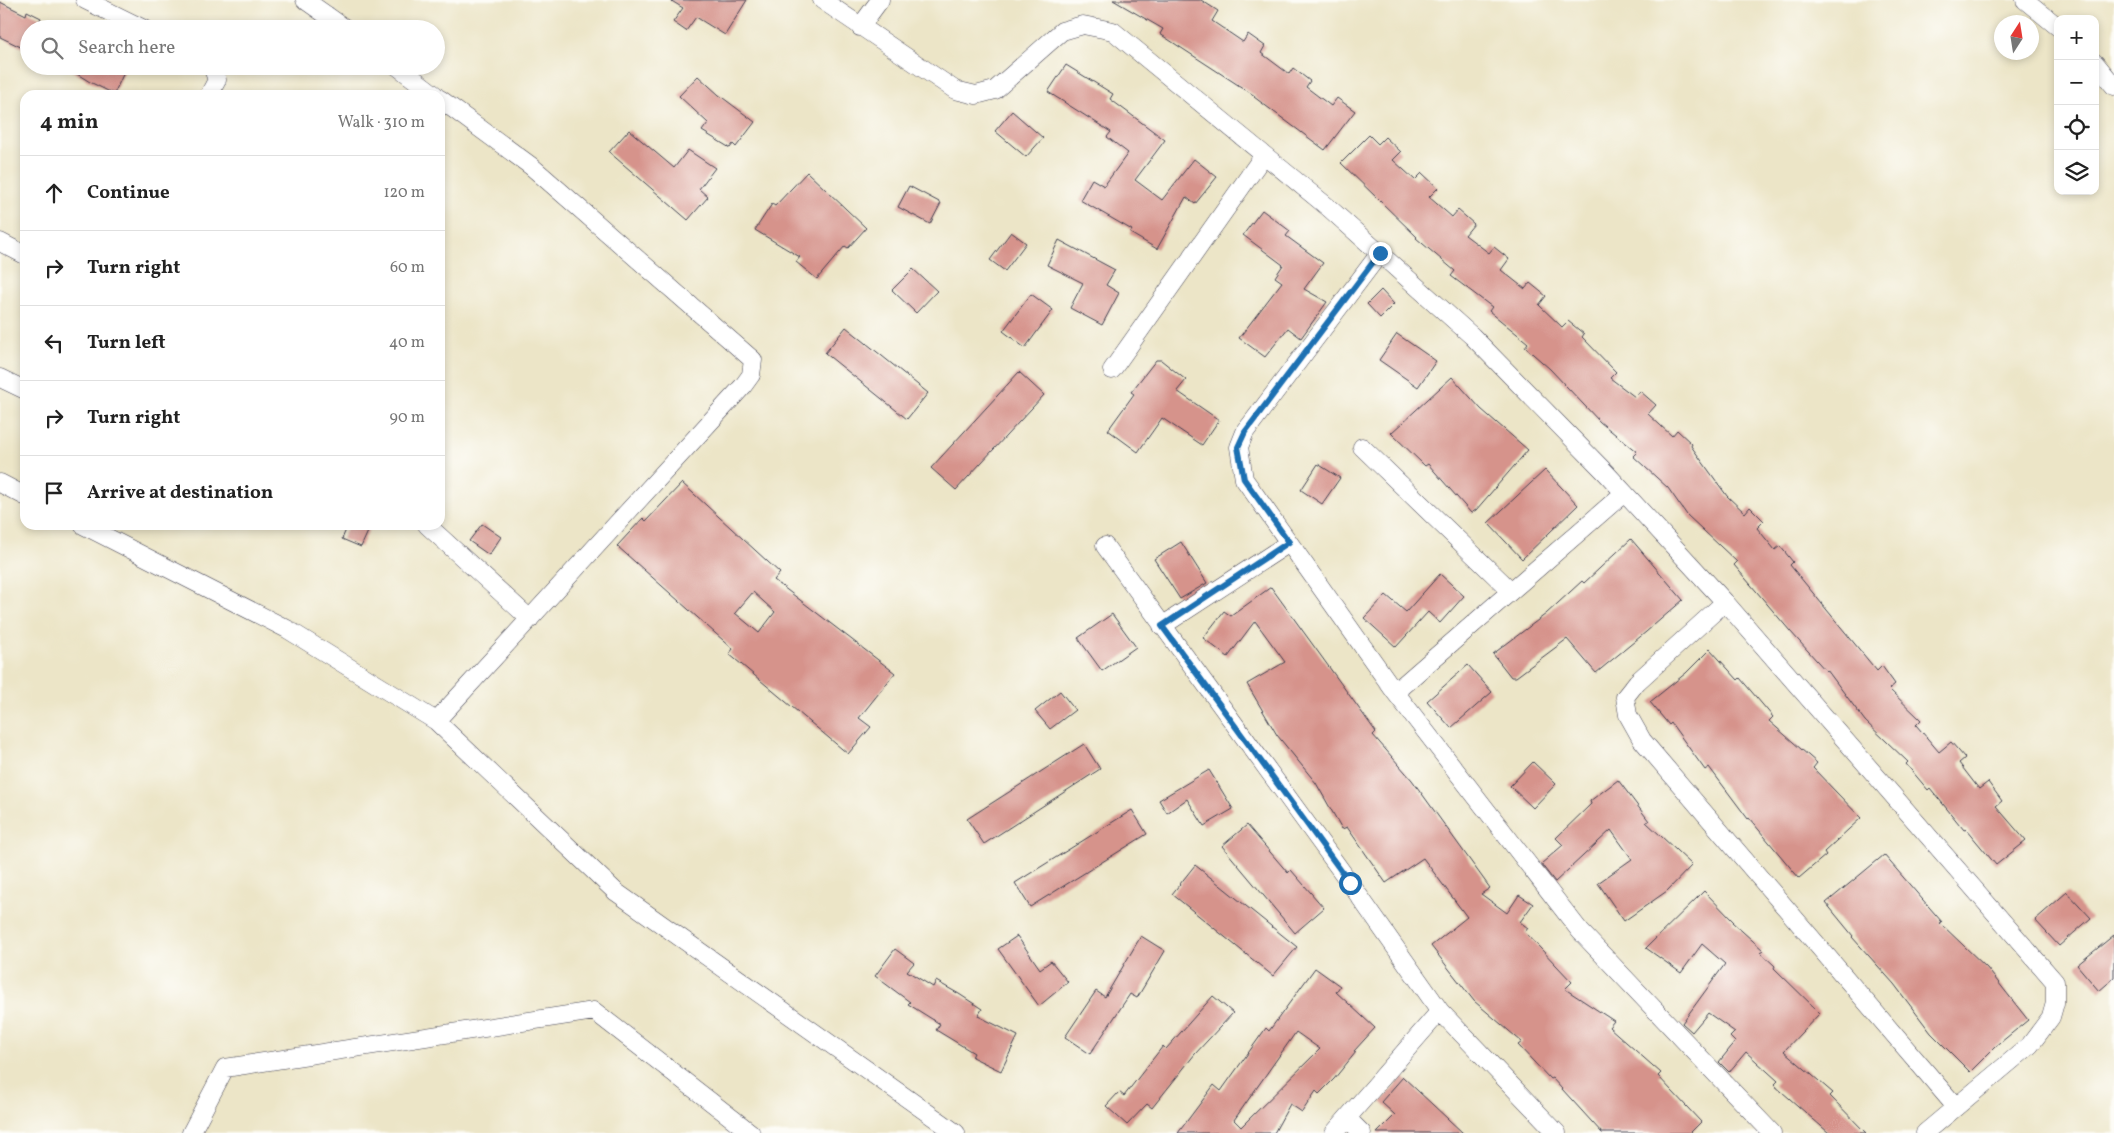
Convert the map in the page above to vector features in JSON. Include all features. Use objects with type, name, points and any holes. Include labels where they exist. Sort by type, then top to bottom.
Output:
[{"type":"street","points":[[84,0],[125,20]]},
{"type":"street","points":[[822,0],[955,90],[976,95],[995,90],[1062,31],[1083,25],[1113,31],[1329,208],[1472,336],[1624,493],[1725,602],[2056,982],[2055,1003],[2051,1017],[2030,1045],[1925,1133]]},
{"type":"street","points":[[860,27],[880,0]]},
{"type":"street","points":[[2025,0],[2054,24]]},
{"type":"street","points":[[311,1],[335,20]]},
{"type":"street","points":[[2099,68],[2114,86]]},
{"type":"street","points":[[212,90],[217,80],[215,75]]},
{"type":"street","points":[[409,75],[428,90]]},
{"type":"street","points":[[436,721],[743,386],[751,375],[753,360],[531,166],[445,103]]},
{"type":"street","points":[[1112,370],[1264,155]]},
{"type":"street","points":[[0,242],[20,252]]},
{"type":"street","points":[[1380,253],[1245,432],[1238,447],[1244,479],[1395,692],[1580,931],[1772,1133]]},
{"type":"street","points":[[0,378],[20,388]]},
{"type":"street","points":[[1362,447],[1512,591]]},
{"type":"street","points":[[0,483],[20,493]]},
{"type":"street","points":[[1395,692],[1624,493]]},
{"type":"street","points":[[93,530],[287,629],[436,721],[616,892],[956,1133]]},
{"type":"street","points":[[432,530],[530,619]]},
{"type":"street","points":[[1162,626],[1289,542]]},
{"type":"street","points":[[1105,546],[1440,1010],[1557,1133]]},
{"type":"street","points":[[1725,602],[1636,682],[1625,697],[1628,714],[1642,740],[1956,1107]]},
{"type":"street","points":[[1334,1133],[1440,1010]]},
{"type":"street","points":[[191,1133],[225,1068],[594,1011],[751,1133]]},
{"type":"street","points":[[1347,1118],[1362,1133]]},
{"type":"building","points":[[670,0],[747,0],[725,35],[696,17],[686,31],[673,22],[683,8]]},
{"type":"building","points":[[1113,0],[1201,0],[1218,11],[1212,21],[1243,42],[1248,34],[1265,46],[1261,53],[1289,74],[1293,68],[1310,81],[1306,87],[1331,106],[1337,98],[1355,111],[1325,150],[1255,96],[1160,34],[1163,29]]},
{"type":"building","points":[[0,2],[26,15],[27,11],[41,18],[40,20],[20,20],[20,47],[0,37]]},
{"type":"building","points":[[1066,65],[1113,94],[1110,99],[1165,140],[1135,180],[1162,200],[1194,159],[1217,177],[1195,204],[1186,197],[1157,249],[1130,233],[1132,230],[1080,200],[1092,179],[1104,186],[1128,153],[1107,137],[1111,132],[1048,92]]},
{"type":"building","points":[[79,75],[123,75],[116,90],[106,90]]},
{"type":"building","points":[[698,76],[719,95],[755,122],[736,147],[733,144],[730,148],[702,131],[708,123],[679,96]]},
{"type":"building","points":[[1012,111],[1043,138],[1026,157],[995,131]]},
{"type":"building","points":[[629,130],[674,168],[688,150],[715,168],[699,189],[708,197],[688,220],[609,152]]},
{"type":"building","points":[[1369,135],[1378,144],[1385,137],[1401,152],[1393,160],[1415,180],[1422,173],[1438,188],[1429,197],[1452,217],[1458,210],[1474,224],[1465,235],[1489,253],[1494,247],[1509,259],[1501,270],[1525,289],[1530,283],[1546,296],[1539,305],[1562,327],[1568,321],[1584,334],[1582,337],[1616,372],[1610,378],[1635,397],[1640,391],[1656,405],[1648,414],[1672,436],[1677,430],[1692,444],[1691,446],[1727,496],[1745,513],[1750,507],[1764,521],[1757,528],[1775,550],[1780,546],[1793,562],[1790,565],[1877,671],[1882,666],[1895,684],[1889,689],[1921,720],[1916,725],[1939,752],[1951,742],[1965,758],[1959,763],[1979,789],[1988,782],[2002,801],[1996,806],[2026,841],[1996,865],[1966,829],[1964,830],[1930,788],[1928,790],[1906,764],[1908,762],[1865,721],[1827,670],[1790,631],[1734,565],[1737,562],[1687,515],[1668,488],[1633,456],[1637,452],[1600,422],[1550,369],[1525,347],[1528,343],[1489,311],[1492,307],[1451,276],[1455,271],[1416,238],[1341,163]]},
{"type":"building","points":[[807,172],[866,228],[848,248],[845,246],[817,279],[796,262],[800,257],[755,230],[772,204],[775,206]]},
{"type":"building","points":[[909,186],[941,203],[930,224],[898,207]]},
{"type":"building","points":[[1262,210],[1290,231],[1286,236],[1323,263],[1304,289],[1327,302],[1301,338],[1288,328],[1265,357],[1239,338],[1282,282],[1275,277],[1283,265],[1243,235]]},
{"type":"building","points":[[1011,232],[1026,243],[1005,271],[990,260]]},
{"type":"building","points":[[1059,240],[1115,270],[1106,285],[1119,293],[1102,325],[1070,308],[1083,283],[1047,265]]},
{"type":"building","points":[[913,269],[937,291],[916,313],[892,290]]},
{"type":"building","points":[[1381,290],[1394,304],[1380,318],[1367,304]]},
{"type":"building","points":[[1031,294],[1053,310],[1025,348],[1003,331]]},
{"type":"building","points":[[846,327],[928,393],[907,419],[825,353]]},
{"type":"building","points":[[1397,334],[1436,361],[1418,387],[1379,360]]},
{"type":"building","points":[[1156,360],[1161,360],[1186,380],[1177,391],[1219,420],[1202,445],[1162,418],[1138,452],[1108,430],[1134,394],[1131,392]]},
{"type":"building","points":[[1019,372],[1044,395],[956,490],[931,468]]},
{"type":"building","points":[[1452,377],[1481,409],[1528,450],[1476,510],[1471,513],[1428,464],[1425,466],[1391,433]]},
{"type":"building","points":[[1318,464],[1340,478],[1322,504],[1301,490]]},
{"type":"building","points":[[1545,470],[1578,505],[1522,559],[1488,523]]},
{"type":"building","points":[[682,483],[780,573],[774,580],[895,673],[859,718],[871,727],[848,754],[729,654],[733,649],[617,546],[643,518],[646,521]],"holes":[[[753,592],[775,612],[759,633],[735,613]]]},
{"type":"building","points":[[482,524],[501,537],[489,555],[469,541]]},
{"type":"building","points":[[346,530],[369,530],[361,547],[342,539]]},
{"type":"building","points":[[1631,539],[1683,600],[1596,673],[1567,639],[1516,677],[1511,677],[1493,654],[1546,614],[1582,581],[1584,583]]},
{"type":"building","points":[[1181,542],[1207,583],[1180,599],[1154,559]]},
{"type":"building","points":[[1440,574],[1464,596],[1440,623],[1428,612],[1396,647],[1364,618],[1386,595],[1406,612]]},
{"type":"building","points":[[1271,587],[1376,732],[1373,735],[1412,780],[1490,888],[1481,894],[1507,913],[1519,895],[1533,904],[1520,922],[1528,928],[1525,932],[1572,982],[1565,989],[1614,1021],[1609,1027],[1661,1073],[1658,1076],[1701,1122],[1690,1133],[1602,1133],[1552,1078],[1550,1079],[1518,1045],[1522,1042],[1474,1001],[1431,946],[1467,917],[1423,858],[1386,883],[1347,827],[1342,829],[1316,783],[1277,735],[1247,684],[1285,662],[1255,621],[1228,657],[1203,638],[1224,611],[1231,616]]},
{"type":"building","points":[[1112,614],[1136,647],[1102,671],[1078,638]]},
{"type":"building","points":[[1710,649],[1738,680],[1740,678],[1773,717],[1769,721],[1817,763],[1813,768],[1861,818],[1824,852],[1826,855],[1799,878],[1748,819],[1709,767],[1705,770],[1671,723],[1669,725],[1650,702],[1686,673]]},
{"type":"building","points":[[1468,665],[1492,692],[1451,728],[1427,701]]},
{"type":"building","points":[[1060,691],[1075,710],[1050,729],[1035,711]]},
{"type":"building","points":[[1084,744],[1100,769],[984,844],[967,819]]},
{"type":"building","points":[[1533,762],[1556,784],[1533,808],[1510,786]]},
{"type":"building","points":[[1209,770],[1233,809],[1204,826],[1187,799],[1167,813],[1159,800]]},
{"type":"building","points":[[1618,780],[1649,821],[1646,822],[1692,865],[1667,891],[1624,921],[1598,883],[1632,859],[1611,830],[1555,882],[1541,864],[1563,845],[1556,838],[1591,804],[1590,801]]},
{"type":"building","points":[[1132,810],[1147,834],[1030,907],[1015,883]]},
{"type":"building","points":[[1247,825],[1288,873],[1291,870],[1324,908],[1295,933],[1222,846]]},
{"type":"building","points":[[1884,855],[1942,922],[1940,923],[1987,968],[2028,1020],[1995,1047],[1970,1072],[1931,1033],[1894,984],[1852,937],[1826,903]]},
{"type":"building","points":[[1195,865],[1297,947],[1273,976],[1172,894]]},
{"type":"building","points":[[1704,891],[1732,922],[1763,950],[1760,952],[1775,966],[1774,968],[1820,1013],[1784,1051],[1833,1093],[1830,1096],[1866,1133],[1829,1133],[1774,1085],[1778,1081],[1746,1052],[1729,1072],[1719,1062],[1735,1042],[1730,1037],[1735,1032],[1708,1013],[1692,1032],[1682,1023],[1725,964],[1702,944],[1681,973],[1646,948]]},
{"type":"building","points":[[2067,892],[2091,918],[2059,946],[2035,920]]},
{"type":"building","points":[[2114,935],[2114,978],[2099,991],[2077,965]]},
{"type":"building","points":[[1017,936],[1040,969],[1051,961],[1068,982],[1039,1006],[998,949]]},
{"type":"building","points":[[1141,936],[1165,951],[1137,998],[1130,994],[1090,1054],[1065,1037],[1096,991],[1105,997]]},
{"type":"building","points":[[895,949],[914,963],[907,971],[933,987],[936,981],[959,994],[982,1009],[978,1016],[1018,1036],[1001,1071],[972,1057],[974,1053],[936,1030],[940,1024],[908,1004],[910,1002],[875,976]]},
{"type":"building","points":[[1315,968],[1340,986],[1336,992],[1375,1028],[1354,1051],[1356,1052],[1334,1079],[1319,1094],[1316,1091],[1302,1112],[1290,1104],[1274,1133],[1178,1133],[1214,1085],[1221,1091],[1266,1028],[1269,1031]],"holes":[[[1296,1032],[1320,1049],[1241,1127],[1234,1120]]]},
{"type":"building","points":[[1213,996],[1233,1013],[1195,1054],[1152,1108],[1147,1104],[1127,1125],[1106,1106],[1119,1092],[1124,1096],[1163,1046],[1166,1049]]},
{"type":"building","points":[[1403,1077],[1463,1133],[1377,1133],[1395,1115],[1381,1102]]},
{"type":"route","points":[[1350,883],[1162,626],[1289,542],[1244,479],[1238,447],[1245,432],[1380,253]]}]
